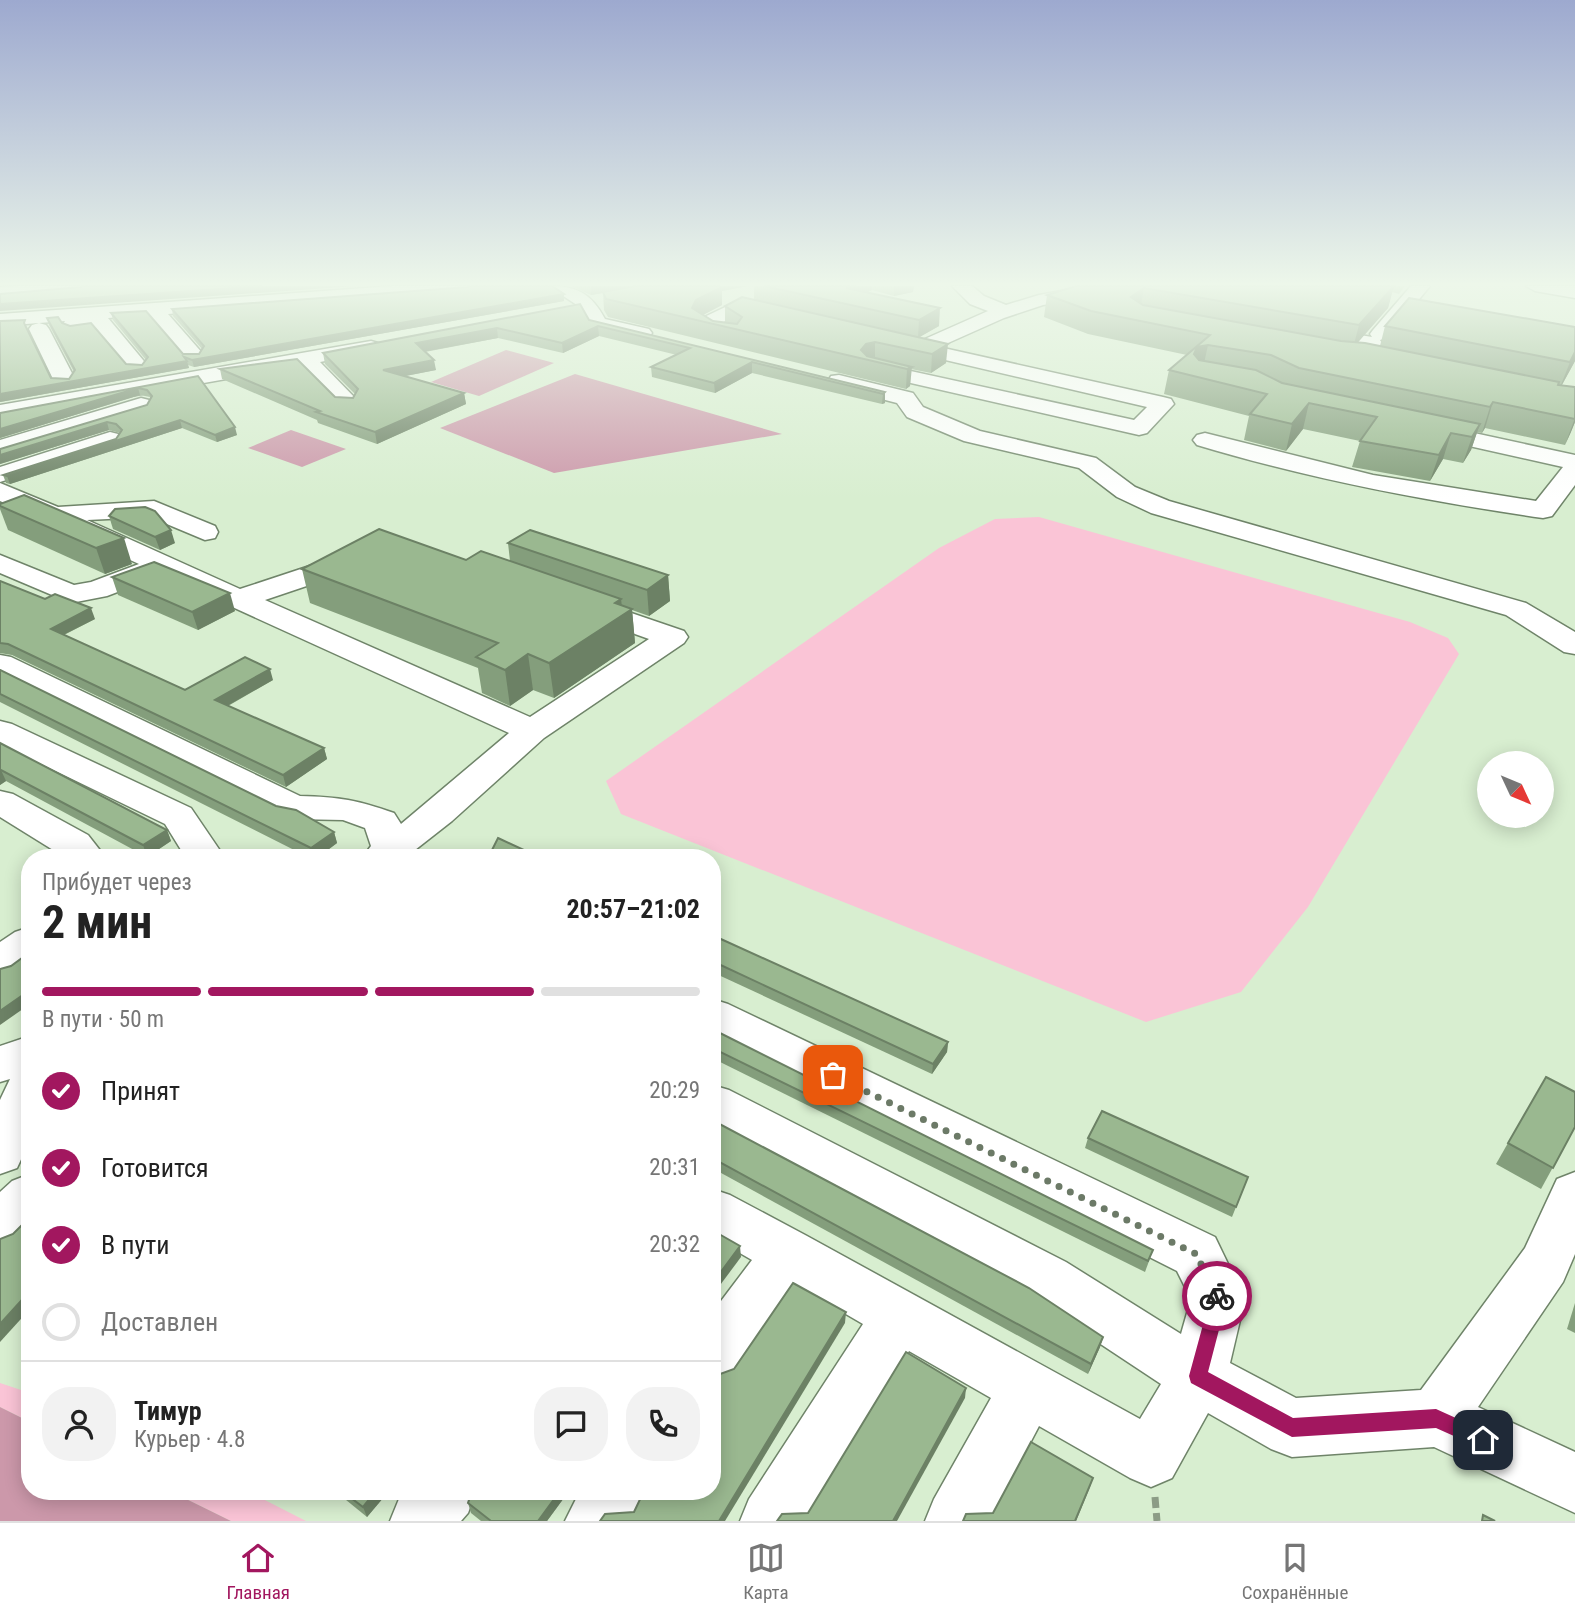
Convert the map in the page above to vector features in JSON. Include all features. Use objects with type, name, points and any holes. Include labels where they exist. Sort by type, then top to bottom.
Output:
[{"type":"lane","points":[[53,357],[64,379]]},
{"type":"lane","points":[[130,357],[137,366]]},
{"type":"lane","points":[[192,357],[196,362]]},
{"type":"lane","points":[[113,370],[165,360],[196,362],[232,369],[316,357]]},
{"type":"lane","points":[[959,357],[1163,404],[1139,428],[834,370],[905,398],[915,412],[972,436],[1087,463],[1126,492],[1160,507],[1516,609],[1575,645]]},
{"type":"lane","points":[[1376,357],[1386,363]]},
{"type":"lane","points":[[305,359],[348,401]]},
{"type":"lane","points":[[0,412],[196,362]]},
{"type":"lane","points":[[0,448],[188,391],[196,362]]},
{"type":"lane","points":[[232,369],[252,389]]},
{"type":"lane","points":[[38,384],[89,375]]},
{"type":"lane","points":[[1404,425],[1575,462]]},
{"type":"lane","points":[[0,475],[136,431]]},
{"type":"lane","points":[[1205,440],[1282,463],[1433,495],[1543,510],[1575,468]]},
{"type":"lane","points":[[0,491],[532,731]]},
{"type":"lane","points":[[55,514],[154,509],[205,533]]},
{"type":"lane","points":[[241,598],[381,552]]},
{"type":"lane","points":[[0,563],[71,594],[97,590],[165,564]]},
{"type":"lane","points":[[398,849],[532,731],[673,637],[559,597]]},
{"type":"lane","points":[[0,664],[293,807],[347,809],[381,821],[389,849]]},
{"type":"lane","points":[[0,731],[178,816],[200,849]]},
{"type":"lane","points":[[0,802],[75,844],[79,849]]},
{"type":"lane","points":[[0,930],[21,937]]},
{"type":"lane","points":[[0,963],[21,947]]},
{"type":"lane","points":[[721,1020],[1196,1254],[1218,1299],[1198,1376],[1152,1457],[721,1216]]},
{"type":"lane","points":[[0,1064],[21,1057]]},
{"type":"lane","points":[[0,1153],[21,1105]]},
{"type":"lane","points":[[721,1109],[1047,1279],[1198,1376],[1292,1428],[1436,1418],[1575,1483]]},
{"type":"lane","points":[[1436,1418],[1544,1265],[1575,1194]]},
{"type":"lane","points":[[0,1226],[21,1205]]},
{"type":"lane","points":[[721,1346],[788,1253]]},
{"type":"lane","points":[[771,1521],[900,1316]]},
{"type":"lane","points":[[956,1521],[1028,1388]]},
{"type":"lane","points":[[421,1521],[438,1500]]},
{"type":"lane","points":[[596,1521],[611,1500]]},
{"type":"shaded area","points":[[490,357],[532,357],[554,363],[479,396],[431,382]]},
{"type":"shaded area","points":[[575,374],[782,434],[554,473],[440,428]]},
{"type":"shaded area","points":[[291,430],[346,449],[302,467],[248,448]]},
{"type":"shaded area","points":[[1039,517],[1410,622],[1448,638],[1459,654],[1308,907],[1241,992],[1146,1022],[721,854],[721,849],[709,849],[621,814],[606,781],[939,548],[995,519]]},
{"type":"shaded area","points":[[0,1383],[21,1390],[21,1418],[0,1407]]},
{"type":"shaded area","points":[[0,1407],[21,1418],[21,1500],[188,1500],[231,1521],[0,1521]]},
{"type":"shaded area","points":[[188,1500],[265,1500],[306,1521],[231,1521]]},
{"type":"building","points":[[0,357],[41,357],[51,378],[69,379],[75,370],[68,357],[120,357],[126,364],[142,365],[148,357],[209,357],[192,360],[184,357],[187,361],[0,394]]},
{"type":"building","points":[[327,357],[431,357],[434,360],[383,370],[464,393],[375,432],[316,412],[320,411],[220,369],[297,359],[335,397],[353,398],[358,389]]},
{"type":"building","points":[[672,357],[741,357],[885,392],[883,394],[752,362],[714,383],[651,367]]},
{"type":"building","points":[[855,357],[871,357],[912,367],[907,369]]},
{"type":"building","points":[[1184,357],[1196,357],[1199,360],[1256,370],[1282,383],[1480,424],[1472,437],[1451,433],[1439,455],[1360,441],[1377,417],[1309,403],[1292,424],[1250,414],[1267,394],[1169,370]]},
{"type":"building","points":[[1275,357],[1435,357],[1575,387],[1575,419],[1493,402],[1490,407],[1299,368]]},
{"type":"building","points":[[1544,357],[1573,357],[1570,362]]},
{"type":"building","points":[[198,376],[235,427],[215,435],[180,420],[7,476],[3,475],[116,439],[122,430],[116,424],[107,422],[0,455],[0,449],[147,405],[152,396],[147,390],[138,388],[0,429],[0,413]]},
{"type":"building","points":[[24,495],[124,538],[96,548],[0,506]]},
{"type":"building","points":[[145,507],[155,511],[171,530],[155,537],[109,516],[115,509]]},
{"type":"building","points":[[379,529],[466,560],[481,551],[621,599],[615,603],[632,609],[549,663],[528,654],[505,670],[476,657],[498,643],[302,569]]},
{"type":"building","points":[[530,530],[668,575],[647,590],[508,543]]},
{"type":"building","points":[[154,562],[230,593],[192,612],[112,577]]},
{"type":"building","points":[[0,581],[45,599],[55,594],[91,608],[51,629],[185,690],[245,657],[270,669],[215,700],[324,748],[283,775],[8,644],[0,643]]},
{"type":"building","points":[[0,670],[276,806],[296,810],[334,832],[311,848],[0,694]]},
{"type":"building","points":[[0,743],[167,830],[143,845],[0,770]]},
{"type":"building","points":[[498,838],[522,849],[492,849]]},
{"type":"building","points":[[721,939],[948,1042],[933,1064],[721,965]]},
{"type":"building","points":[[21,959],[21,996],[0,1011],[0,969],[11,966]]},
{"type":"building","points":[[721,1034],[1153,1250],[1148,1261],[721,1052]]},
{"type":"building","points":[[1546,1077],[1575,1092],[1575,1127],[1553,1168],[1508,1143]]},
{"type":"building","points":[[1102,1111],[1248,1177],[1236,1207],[1088,1138]]},
{"type":"building","points":[[721,1125],[1029,1288],[1103,1337],[1091,1364],[721,1163]]},
{"type":"building","points":[[21,1226],[21,1301],[0,1324],[0,1239],[13,1234]]},
{"type":"building","points":[[721,1235],[740,1246],[721,1272]]},
{"type":"building","points":[[793,1283],[846,1312],[719,1521],[600,1521],[605,1514],[634,1512],[640,1500],[721,1500],[721,1374],[734,1369]]},
{"type":"building","points":[[906,1352],[966,1388],[893,1521],[777,1521],[782,1514],[808,1513]]},
{"type":"building","points":[[1031,1442],[1093,1478],[1075,1521],[963,1521],[966,1514],[993,1513]]},
{"type":"building","points":[[354,1500],[369,1500],[363,1507]]},
{"type":"building","points":[[469,1500],[553,1500],[538,1521],[491,1521],[468,1503]]},
{"type":"building","points":[[1483,1515],[1495,1521],[1482,1521]]},
{"type":"way so far","points":[[833,1075],[1196,1254],[1217,1296]]},
{"type":"route","points":[[1217,1296],[1198,1376],[1292,1428],[1436,1418],[1483,1440]]}]
